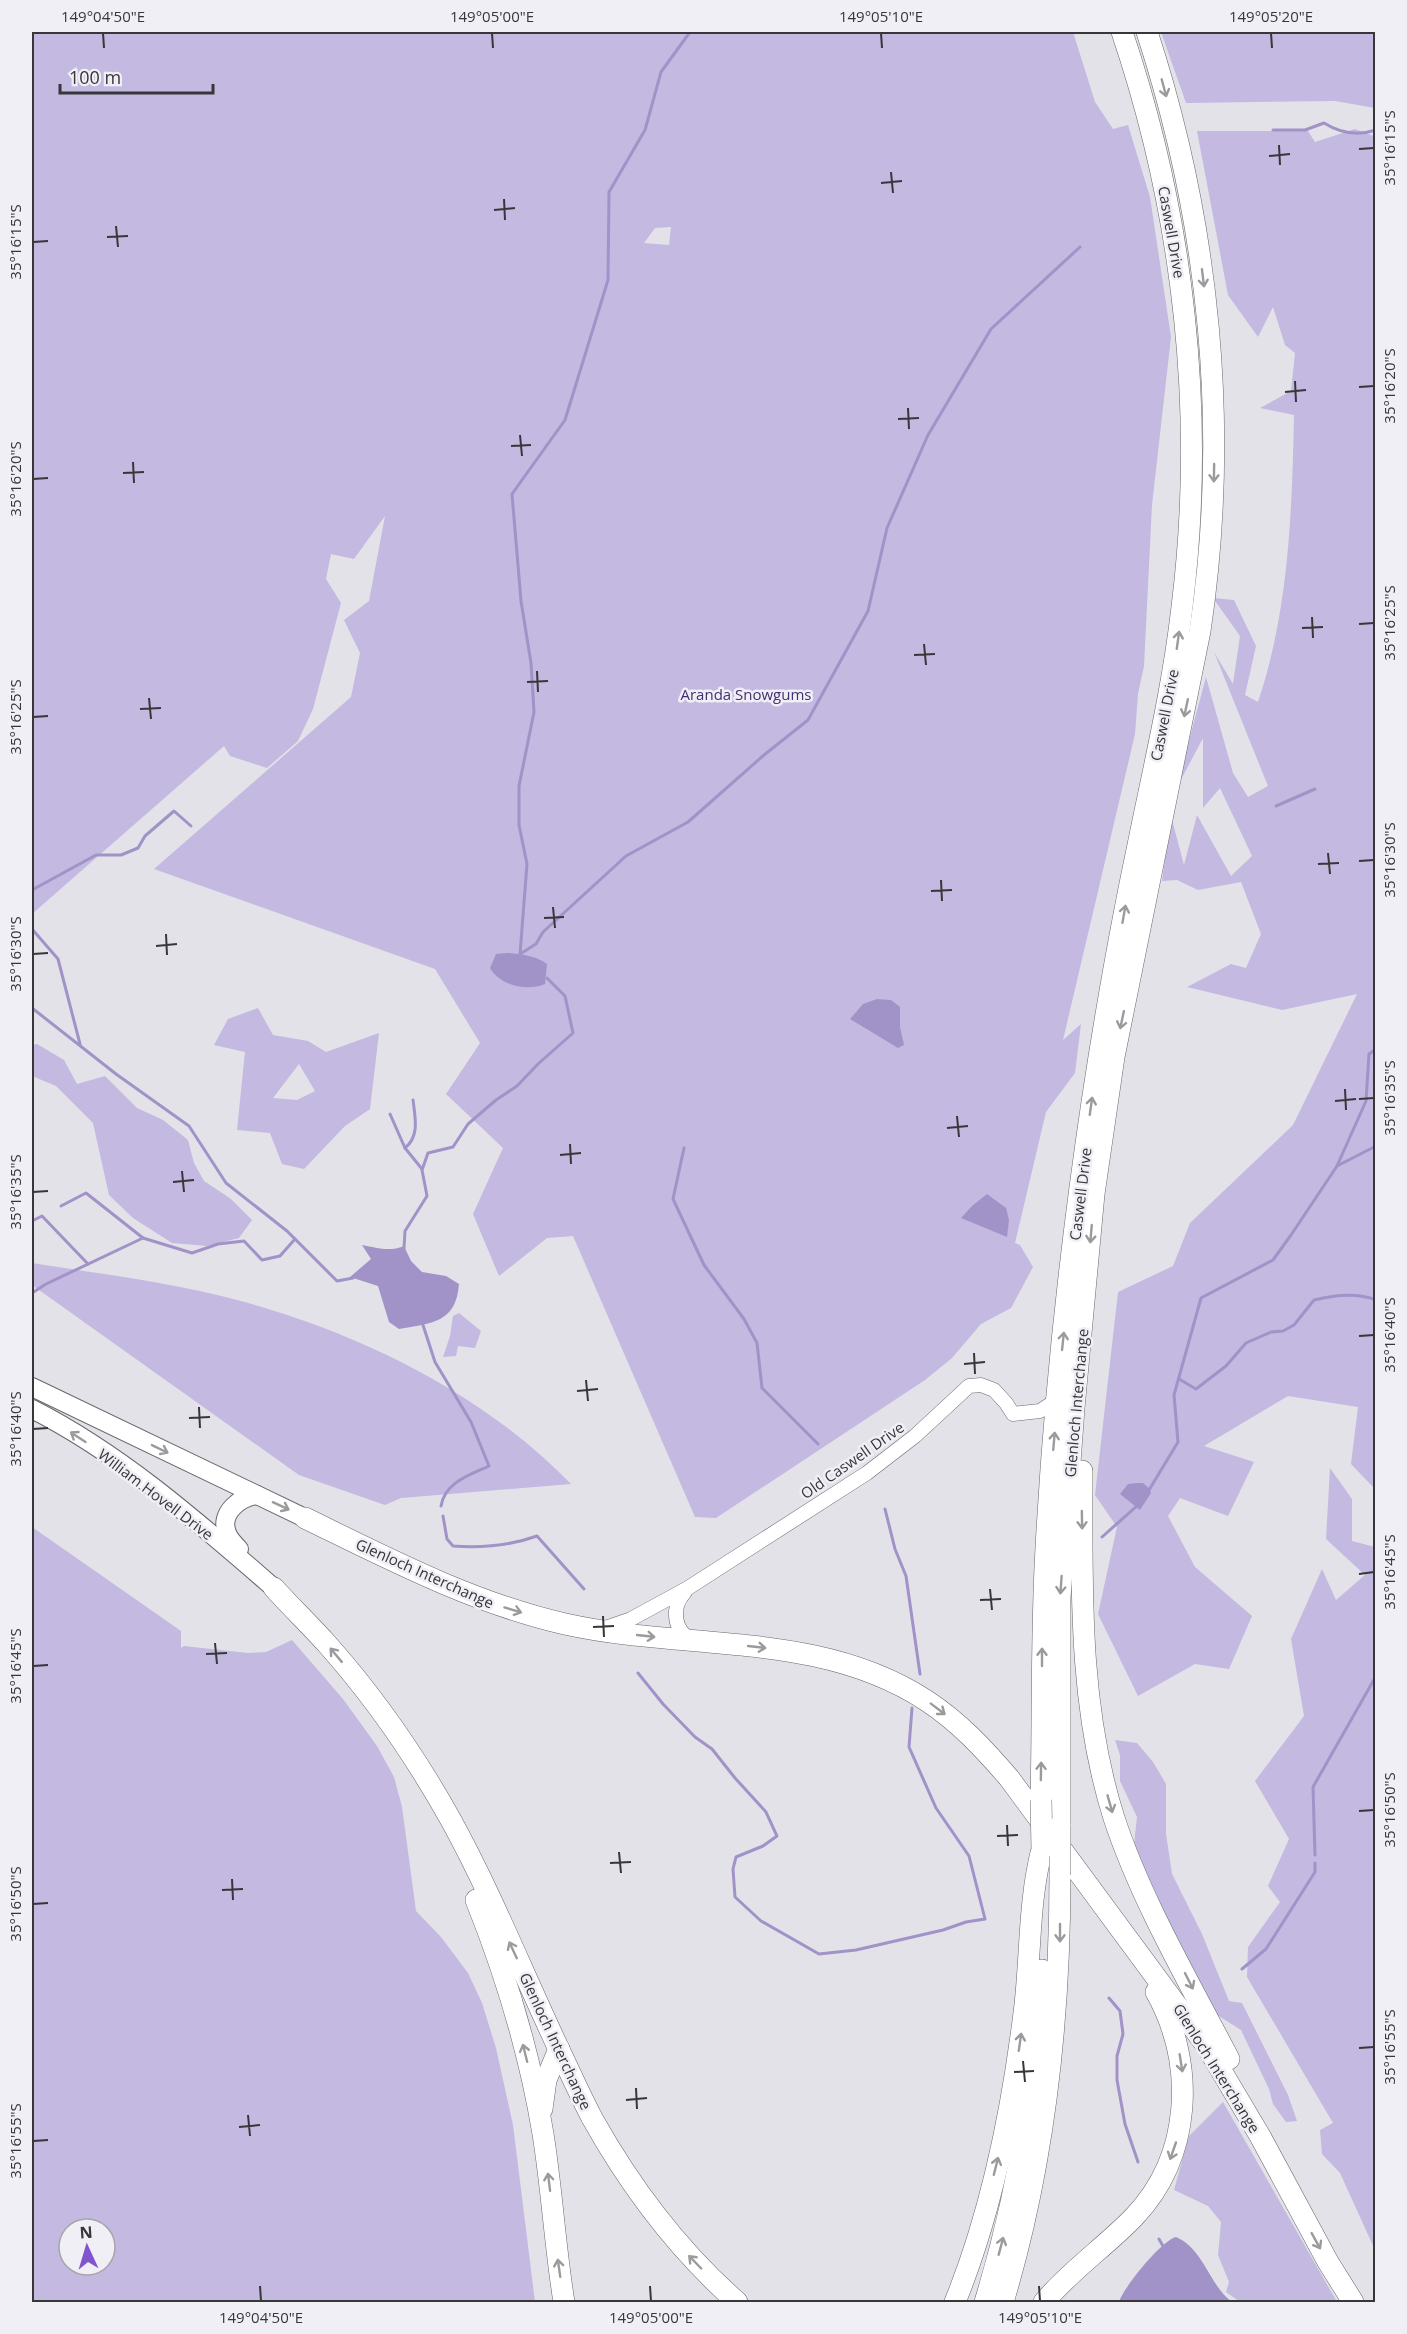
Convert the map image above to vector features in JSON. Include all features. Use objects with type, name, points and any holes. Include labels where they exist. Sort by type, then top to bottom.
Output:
[{"type":"highway","name":"Caswell Drive","points":[[1058,1400],[1071,1260],[1091,1109],[1124,915],[1175,658],[1185,584],[1190,509],[1191,403],[1188,349],[1179,271],[1158,160],[1145,106],[1122,32]]},
{"type":"highway","name":"Caswell Drive","points":[[1134,963],[1200,631],[1207,584],[1214,467],[1210,342],[1199,247],[1181,153],[1147,32]]},
{"type":"highway","name":"Glenloch Interchange","points":[[1003,2302],[1024,2223],[1049,2091],[1060,1952],[1060,1598],[1074,1408],[1094,1194],[1114,1057],[1134,963]]},
{"type":"highway","points":[[1088,1273],[1090,1301],[1082,1431],[1083,1617],[1087,1689],[1099,1758],[1114,1819],[1144,1893],[1254,2108],[1288,2189]]},
{"type":"highway","name":"Glenloch Interchange","points":[[985,2302],[1012,2197],[1035,2065],[1043,1959],[1041,1800],[1044,1592],[1058,1400]]},
{"type":"highway","name":"Glenloch Interchange","points":[[305,1518],[426,1577],[496,1605],[548,1620],[594,1629],[826,1657],[880,1675],[927,1701],[956,1723],[992,1758],[1206,2045],[1353,2302]]},
{"type":"highway","name":"Glenloch Interchange","points":[[274,1588],[362,1686],[394,1729],[451,1821],[591,2116],[651,2210],[686,2252],[737,2302]]},
{"type":"highway","points":[[362,1686],[431,1804],[472,1892],[513,2007],[542,2130],[564,2302]]},
{"type":"highway","points":[[956,2302],[988,2199],[1011,2099],[1026,2001],[1034,1880],[1042,1849]]},
{"type":"highway","points":[[1044,2302],[1071,2273],[1141,2209],[1167,2167],[1181,2121],[1184,2084],[1172,2024],[1157,1992],[1112,1916]]},
{"type":"highway","points":[[542,2130],[544,2088],[559,2049]]},
{"type":"main road","name":"William Hovell Drive","points":[[32,1387],[257,1495]]},
{"type":"main road","name":"William Hovell Drive","points":[[32,1409],[104,1454],[160,1494],[274,1588]]},
{"type":"main road","name":"Glenloch Interchange","points":[[257,1495],[305,1518]]},
{"type":"main road","points":[[257,1495],[246,1497],[236,1504],[227,1516],[225,1527],[231,1539],[274,1588]]},
{"type":"street","name":"Old Caswell Drive","points":[[594,1629],[632,1619],[688,1588],[880,1463],[915,1436],[969,1386],[981,1385],[994,1390],[1013,1414],[1040,1410],[1058,1400]]},
{"type":"street","points":[[688,1588],[678,1601],[676,1617],[681,1632],[698,1641]]},
{"type":"green space","name":"Aranda Snowgums","points":[[32,32],[1073,32],[1095,102],[1113,129],[1128,125],[1150,197],[1171,337],[1152,505],[1144,666],[1138,694],[1135,734],[1063,1040],[1081,1024],[1075,1073],[1046,1112],[1015,1243],[1020,1245],[1033,1267],[1011,1308],[981,1324],[952,1358],[925,1380],[716,1518],[695,1517],[573,1236],[547,1238],[499,1276],[473,1214],[503,1148],[446,1094],[480,1043],[435,969],[154,869],[351,697],[360,653],[344,620],[369,601],[385,516],[354,559],[331,554],[326,579],[341,603],[313,709],[298,741],[267,768],[230,756],[224,746],[32,914]],"holes":[[[671,227],[669,245],[644,243],[655,228]]]},
{"type":"green space","points":[[1161,32],[1375,32],[1375,108],[1335,101],[1186,103]]},
{"type":"green space","points":[[1355,129],[1376,137],[1375,1489],[1351,1464],[1358,1407],[1288,1396],[1204,1446],[1254,1462],[1228,1516],[1180,1498],[1168,1516],[1195,1567],[1252,1616],[1229,1669],[1195,1664],[1138,1696],[1098,1614],[1117,1527],[1095,1495],[1118,1292],[1173,1266],[1190,1223],[1293,1125],[1357,994],[1282,1010],[1187,987],[1231,964],[1246,968],[1261,934],[1241,882],[1198,890],[1177,880],[1162,881],[1171,816],[1184,865],[1197,815],[1231,876],[1252,856],[1220,788],[1203,808],[1203,738],[1176,789],[1206,677],[1233,773],[1248,797],[1268,786],[1214,652],[1233,684],[1240,636],[1213,598],[1234,600],[1256,646],[1245,695],[1258,702],[1276,632],[1282,596],[1292,487],[1294,415],[1260,408],[1291,391],[1295,353],[1285,345],[1273,307],[1258,337],[1228,295],[1197,131],[1308,131],[1315,142]]},
{"type":"green space","points":[[258,1008],[273,1035],[308,1041],[326,1052],[379,1033],[370,1109],[345,1126],[304,1169],[282,1164],[270,1133],[237,1130],[245,1052],[214,1045],[228,1019]],"holes":[[[299,1064],[315,1091],[297,1100],[273,1098]]]},
{"type":"green space","points":[[37,1044],[64,1060],[77,1084],[105,1076],[137,1108],[163,1120],[188,1140],[194,1163],[204,1181],[231,1199],[252,1220],[239,1238],[207,1246],[172,1243],[133,1218],[109,1195],[93,1123],[56,1086],[32,1076],[32,1045]]},
{"type":"green space","points":[[32,1263],[186,1288],[282,1313],[327,1329],[372,1348],[459,1394],[537,1452],[571,1484],[401,1498],[385,1505],[299,1475],[32,1285]]},
{"type":"green space","points":[[459,1313],[481,1331],[475,1348],[458,1346],[456,1356],[443,1357],[450,1336],[453,1316]]},
{"type":"green space","points":[[1330,1468],[1352,1499],[1352,1541],[1375,1547],[1375,2250],[1340,2173],[1322,2154],[1320,2130],[1333,2123],[1247,1977],[1248,1947],[1280,1902],[1268,1886],[1289,1839],[1255,1781],[1304,1716],[1291,1639],[1322,1569],[1336,1600],[1365,1575],[1326,1539]]},
{"type":"green space","points":[[32,1527],[181,1631],[181,1648],[184,1646],[248,1653],[266,1652],[292,1640],[343,1699],[377,1746],[394,1777],[402,1807],[416,1911],[441,1937],[468,1973],[482,2003],[496,2048],[513,2125],[535,2302],[32,2302]]},
{"type":"green space","points":[[1115,1740],[1137,1743],[1153,1762],[1166,1784],[1166,1834],[1172,1874],[1202,1934],[1229,2001],[1242,2003],[1288,2095],[1297,2121],[1286,2122],[1273,2104],[1269,2089],[1241,2030],[1214,2013],[1191,1965],[1166,1922],[1134,1844],[1137,1817],[1120,1781],[1120,1755]]},
{"type":"green space","points":[[1223,2102],[1337,2302],[1240,2302],[1226,2292],[1229,2282],[1218,2255],[1221,2222],[1208,2206],[1174,2190],[1189,2136]]},
{"type":"shaded area","points":[[507,953],[533,957],[547,964],[545,984],[522,987],[500,979],[490,968],[496,954]]},
{"type":"shaded area","points":[[877,999],[891,1000],[900,1007],[900,1027],[904,1045],[898,1048],[850,1019],[863,1004]]},
{"type":"shaded area","points":[[987,1194],[1006,1208],[1009,1220],[1007,1237],[961,1218]]},
{"type":"shaded area","points":[[362,1245],[388,1249],[404,1246],[411,1261],[422,1272],[446,1276],[459,1284],[453,1307],[440,1319],[399,1329],[389,1322],[378,1286],[350,1277],[371,1259]]},
{"type":"shaded area","points":[[1143,1483],[1151,1493],[1140,1510],[1120,1494],[1128,1484]]},
{"type":"shaded area","points":[[1176,2237],[1186,2243],[1200,2258],[1217,2286],[1232,2302],[1119,2302],[1144,2265],[1162,2246]]},
{"type":"waterway","points":[[520,954],[527,864],[519,825],[519,786],[534,712],[531,663],[521,601],[512,494],[565,420],[608,280],[609,192],[645,130],[661,72],[690,32]]},
{"type":"waterway","points":[[1273,130],[1305,130],[1324,123],[1349,132],[1363,133],[1376,130]]},
{"type":"waterway","points":[[520,954],[536,944],[543,932],[626,856],[688,822],[764,755],[808,720],[868,611],[887,528],[928,435],[991,329],[1080,247]]},
{"type":"waterway","points":[[1276,806],[1315,789]]},
{"type":"waterway","points":[[32,890],[96,855],[121,855],[138,848],[145,836],[174,811],[191,826]]},
{"type":"waterway","points":[[32,929],[58,959],[80,1044]]},
{"type":"waterway","points":[[404,1248],[405,1231],[427,1196],[422,1170],[428,1153],[453,1147],[468,1124],[496,1100],[517,1086],[573,1033],[565,996],[547,978]]},
{"type":"waterway","points":[[32,1008],[116,1074],[189,1126],[226,1183],[287,1231],[337,1281],[353,1278]]},
{"type":"waterway","points":[[1149,1490],[1178,1442],[1174,1395],[1201,1298],[1273,1260],[1291,1235],[1337,1166],[1366,1101],[1369,1054],[1376,1049]]},
{"type":"waterway","points":[[405,1148],[415,1132],[413,1100]]},
{"type":"waterway","points":[[390,1114],[405,1148],[422,1169]]},
{"type":"waterway","points":[[1337,1166],[1376,1146]]},
{"type":"waterway","points":[[684,1148],[673,1199],[704,1265],[744,1319],[757,1343],[762,1388],[818,1444]]},
{"type":"waterway","points":[[61,1206],[86,1193],[143,1238]]},
{"type":"waterway","points":[[32,1221],[42,1216],[88,1264]]},
{"type":"waterway","points":[[32,1293],[46,1284],[143,1238],[192,1253],[218,1244],[244,1241],[262,1260],[280,1256],[295,1239]]},
{"type":"waterway","points":[[1179,1379],[1196,1389],[1226,1366],[1246,1343],[1294,1325],[1314,1300],[1345,1295],[1376,1300]]},
{"type":"waterway","points":[[422,1322],[435,1362],[471,1422],[489,1466],[459,1480],[443,1498],[441,1506]]},
{"type":"waterway","points":[[1102,1537],[1138,1505]]},
{"type":"waterway","points":[[885,1509],[895,1549],[906,1576],[920,1674]]},
{"type":"waterway","points":[[443,1516],[447,1539],[453,1546],[496,1545],[537,1536],[584,1589]]},
{"type":"waterway","points":[[638,1673],[663,1704],[695,1737],[712,1749],[766,1812],[777,1836],[763,1846],[736,1857],[733,1869],[735,1897],[761,1921],[819,1954],[856,1950],[985,1919],[969,1856],[936,1808],[909,1747],[912,1708]]},
{"type":"waterway","points":[[1315,1855],[1313,1787],[1376,1676]]},
{"type":"waterway","points":[[1242,1969],[1266,1949],[1315,1872],[1315,1863]]},
{"type":"waterway","points":[[1109,1998],[1120,2011],[1123,2034],[1117,2056],[1117,2080],[1125,2124],[1138,2162]]},
{"type":"waterway","points":[[1159,2239],[1164,2248]]}]
